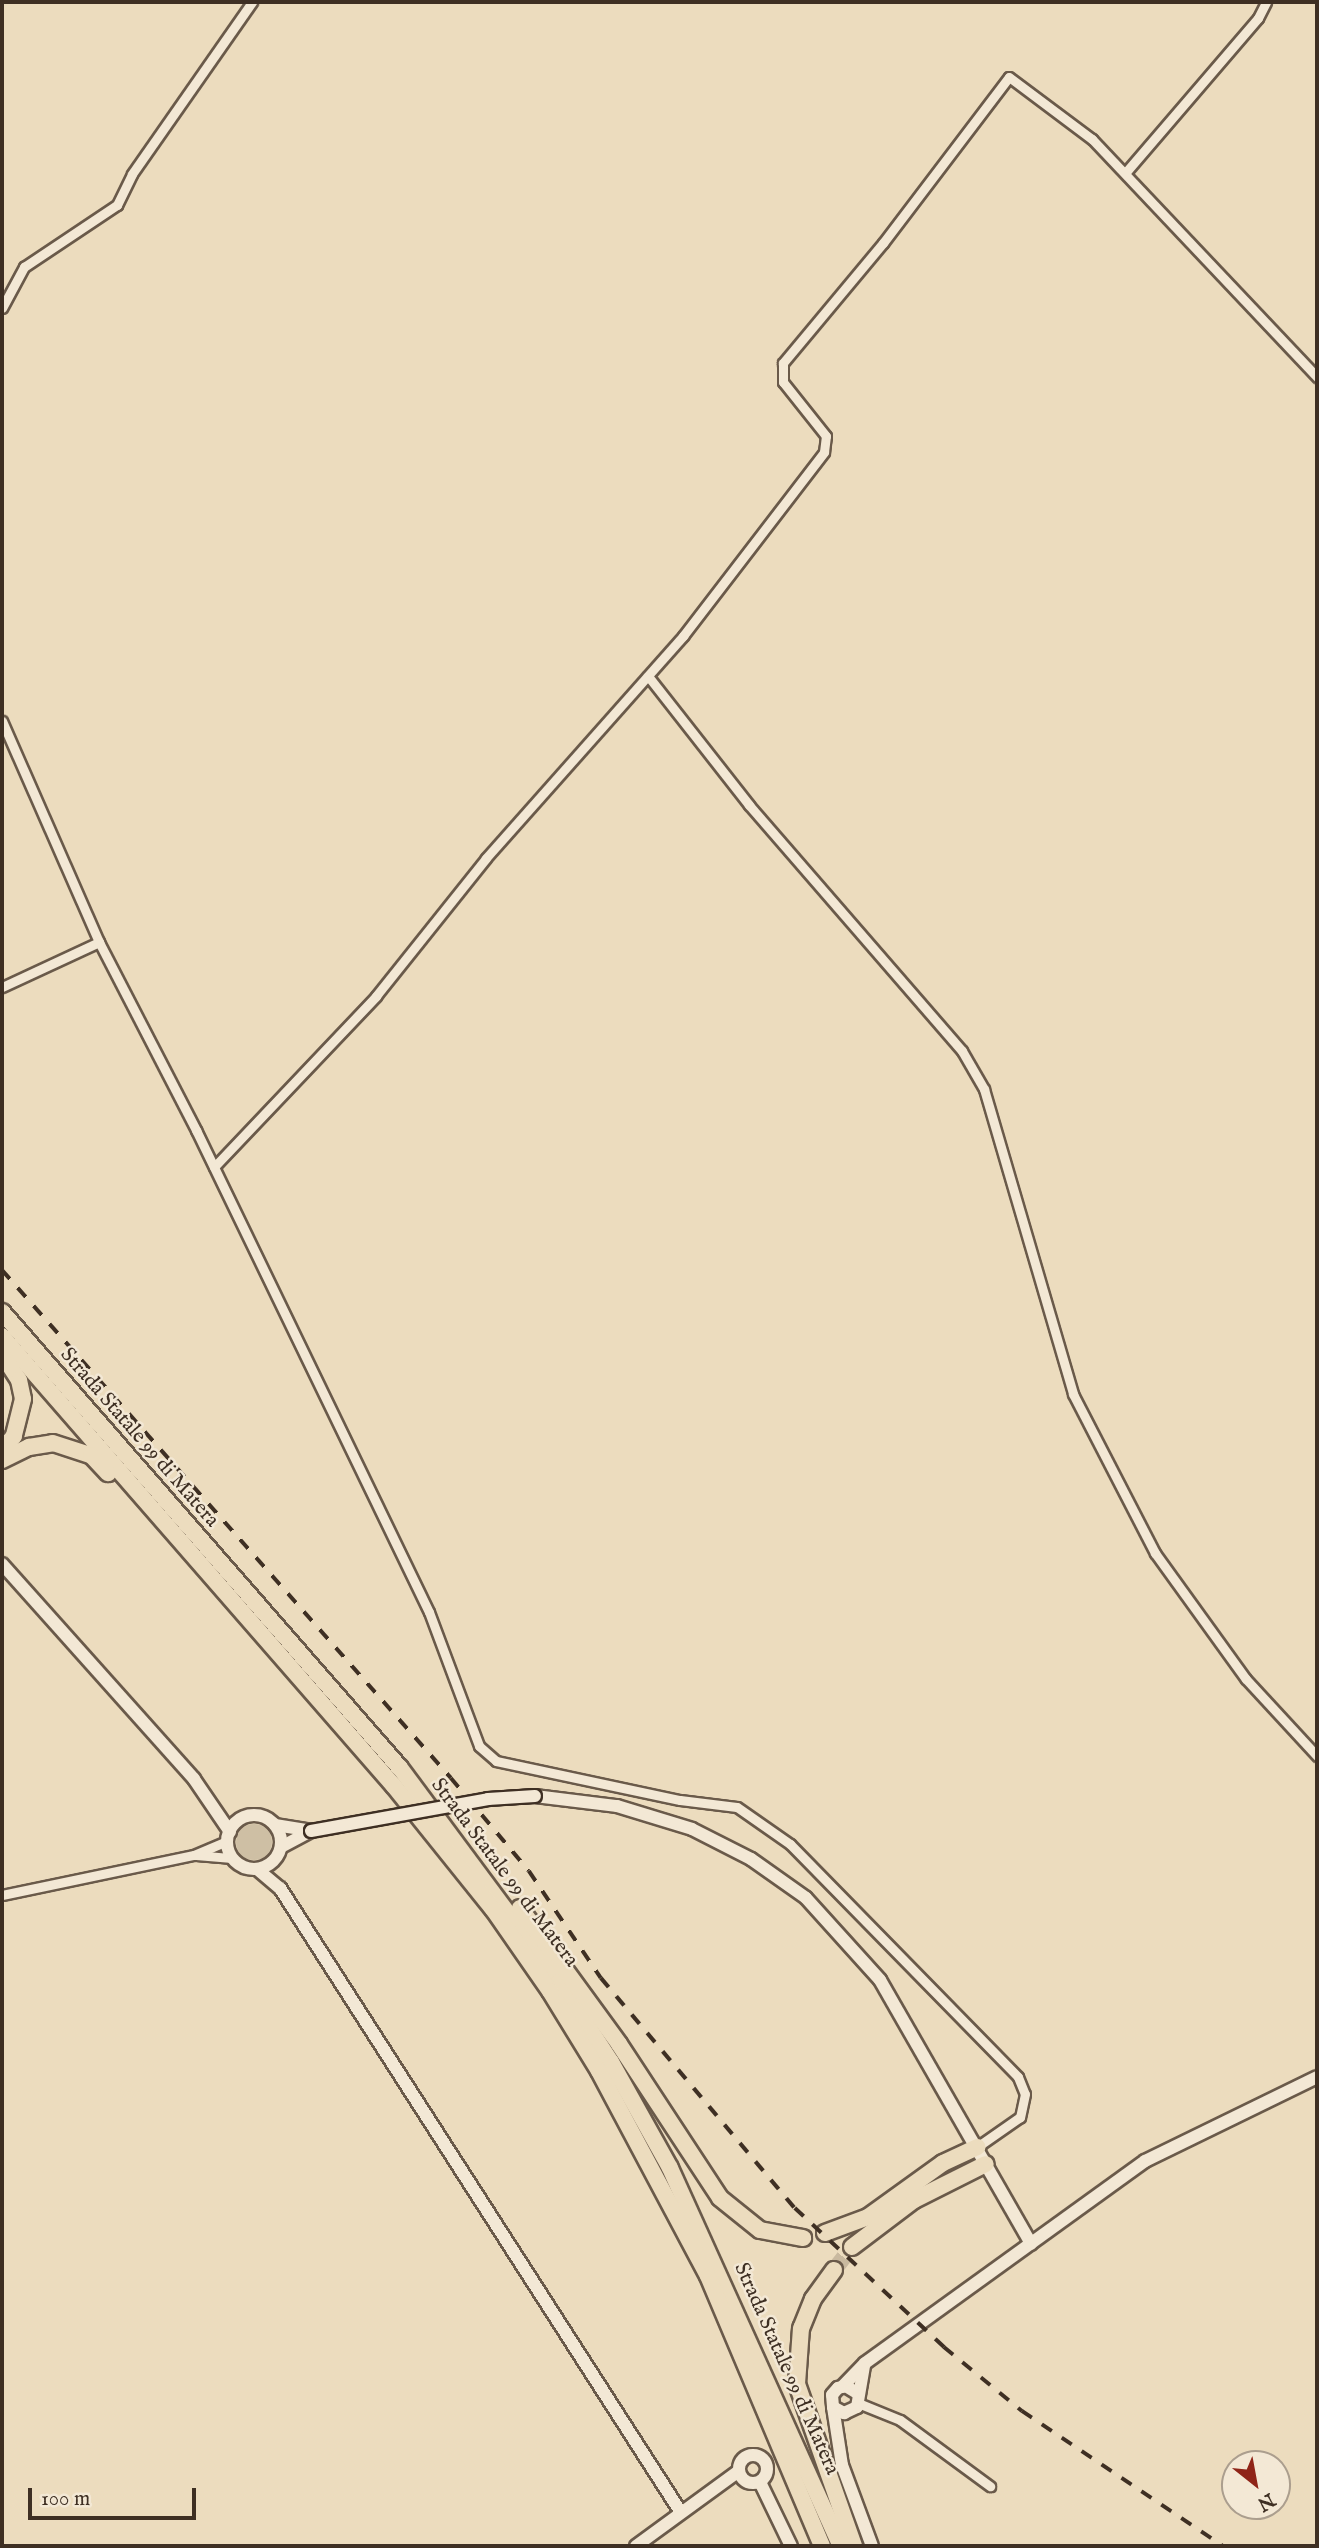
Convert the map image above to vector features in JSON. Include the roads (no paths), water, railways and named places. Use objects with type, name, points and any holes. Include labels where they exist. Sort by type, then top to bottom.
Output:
[{"type":"highway","name":"Strada Statale 99 di Matera","points":[[2,1312],[400,1768],[503,1902],[618,2073],[720,2272],[841,2546]]},
{"type":"highway","points":[[2,1336],[272,1646],[493,1909],[599,2070],[708,2276],[822,2546]]},
{"type":"highway","points":[[2,1354],[19,1380],[23,1399],[14,1436],[2,1450]]},
{"type":"highway","points":[[2,1460],[29,1447],[53,1443],[91,1455],[181,1555],[272,1646]]},
{"type":"highway","points":[[400,1768],[480,1855],[551,1948],[720,2198],[760,2230],[803,2238]]},
{"type":"highway","points":[[825,2233],[868,2217],[943,2163],[977,2147]]},
{"type":"highway","points":[[852,2247],[914,2200],[986,2164]]},
{"type":"highway","points":[[834,2270],[813,2300],[801,2328],[797,2384],[854,2546]]},
{"type":"street","points":[[2,308],[24,267],[117,205],[132,174],[252,2]]},
{"type":"street","points":[[1126,172],[1258,18],[1266,2]]},
{"type":"street","points":[[214,1167],[376,996],[486,858],[648,676],[827,447],[823,431],[783,382],[783,363],[883,243],[1009,77],[1092,139],[1126,172],[1317,377]]},
{"type":"street","points":[[648,676],[749,805],[962,1051],[984,1089],[999,1134],[1073,1394],[1155,1553],[1246,1679],[1317,1756]]},
{"type":"street","points":[[2,721],[99,942],[214,1167],[429,1612],[479,1746],[496,1761],[680,1800],[704,1800],[737,1807],[790,1844],[1018,2077],[1025,2094],[1020,2117],[977,2147]]},
{"type":"street","points":[[2,987],[99,942]]},
{"type":"street","points":[[2,1564],[214,1803],[229,1836],[232,1858]]},
{"type":"street","points":[[214,1803],[243,1818],[260,1816],[275,1825],[311,1831],[488,1799],[535,1796],[617,1805],[692,1829],[751,1859],[806,1898],[880,1980],[1031,2244]]},
{"type":"street","points":[[194,1855],[229,1836],[243,1818]]},
{"type":"street","points":[[275,1825],[280,1888]]},
{"type":"street","points":[[257,1869],[311,1831]]},
{"type":"street","points":[[2,1895],[194,1855],[232,1858],[243,1867],[257,1869],[280,1888],[680,2511]]},
{"type":"street","points":[[872,2546],[842,2465],[836,2442],[832,2395],[866,2363],[1145,2161],[1317,2077]]},
{"type":"street","points":[[836,2442],[857,2398],[866,2363]]},
{"type":"street","points":[[842,2387],[857,2398],[900,2420],[990,2486]]},
{"type":"street","points":[[833,2407],[848,2413]]},
{"type":"street","points":[[636,2546],[739,2470],[744,2458],[758,2455],[768,2470],[760,2482]]},
{"type":"street","points":[[739,2470],[746,2482],[760,2482]]},
{"type":"street","points":[[760,2482],[791,2546]]},
{"type":"tunnel","points":[[834,2270],[852,2247]]},
{"type":"railway","points":[[2,1270],[451,1778],[529,1871],[601,1978],[795,2208],[944,2347],[1022,2411],[1223,2546]]}]
